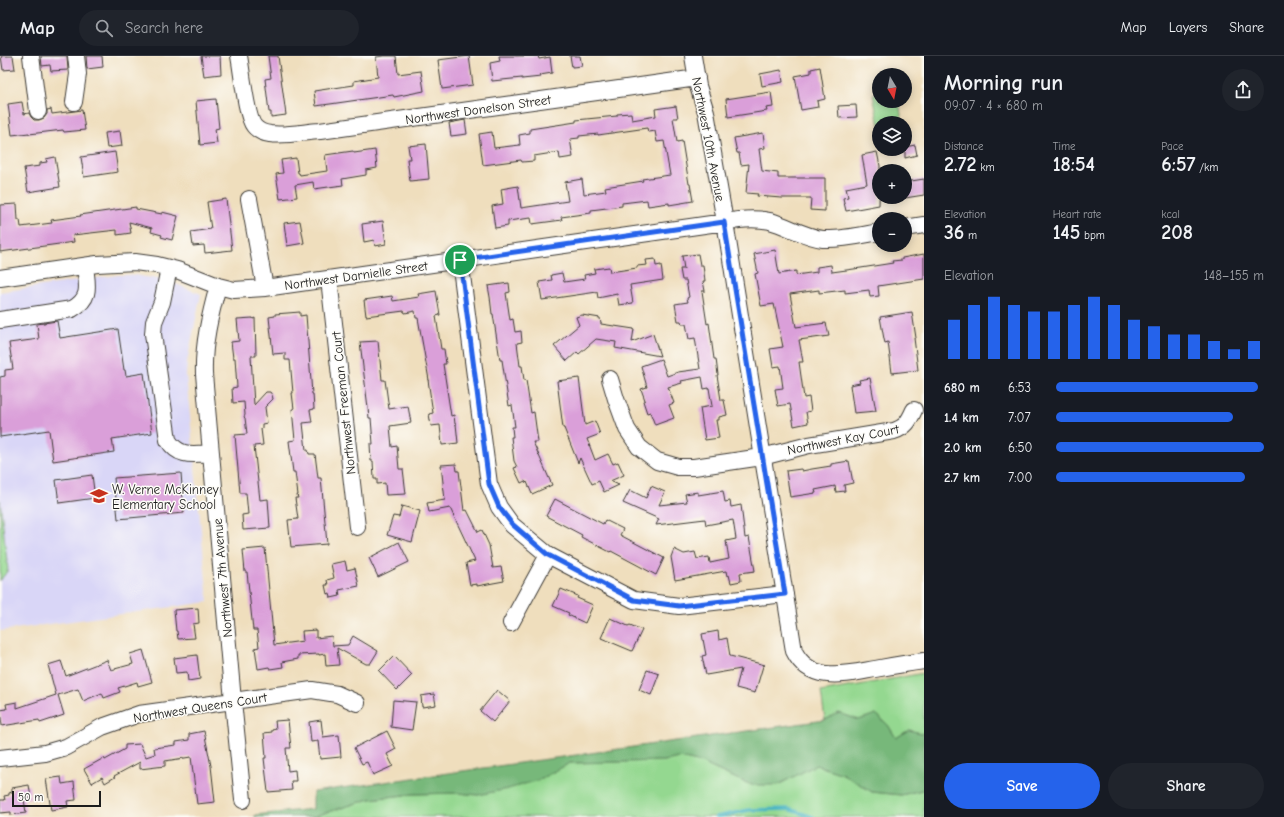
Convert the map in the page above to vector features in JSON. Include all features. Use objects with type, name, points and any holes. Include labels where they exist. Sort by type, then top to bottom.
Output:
[{"type":"street","points":[[31,56],[38,111]]},
{"type":"street","points":[[74,102],[78,74],[76,56]]},
{"type":"street","name":"Northwest Donelson Street","points":[[240,56],[249,116],[259,131],[271,134],[320,131],[697,78]]},
{"type":"street","name":"Northwest 10th Avenue","points":[[693,56],[706,112],[794,651],[797,658],[808,668],[821,673],[840,674],[924,660]]},
{"type":"street","points":[[250,199],[265,288]]},
{"type":"street","name":"Northwest Darnielle Street","points":[[0,278],[115,262],[135,262],[170,268],[218,286],[234,290],[265,288],[750,219],[770,221],[807,235],[824,239],[872,233]]},
{"type":"street","points":[[912,227],[924,225]]},
{"type":"street","points":[[460,260],[489,484],[499,507],[512,524],[548,555],[634,600],[679,606],[785,594]]},
{"type":"street","points":[[0,320],[72,309],[80,305],[86,297],[87,284],[84,266]]},
{"type":"street","points":[[170,268],[162,302],[154,322],[154,334],[168,440],[171,446],[182,453],[211,453]]},
{"type":"street","name":"Northwest Freeman Court","points":[[329,279],[357,527]]},
{"type":"street","name":"Northwest 7th Avenue","points":[[218,286],[207,334],[204,360],[233,701],[244,800]]},
{"type":"street","name":"Northwest Kay Court","points":[[610,379],[627,429],[639,447],[657,461],[678,467],[762,457],[809,445],[894,431],[905,427],[914,410]]},
{"type":"street","points":[[511,623],[548,555]]},
{"type":"street","name":"Northwest Queens Court","points":[[0,758],[45,753],[66,747],[102,727],[139,714],[312,690],[337,694],[357,703]]},
{"type":"shaded area","name":"W. Verne McKinney Elementary School","points":[[118,275],[134,275],[168,281],[201,294],[187,362],[186,375],[208,602],[0,631],[0,292]]},
{"type":"green space","points":[[876,108],[900,108],[901,116],[877,116]]},
{"type":"green space","points":[[0,500],[8,570],[0,581]]},
{"type":"green space","points":[[924,673],[924,734],[909,730],[896,738],[888,725],[876,714],[859,720],[839,713],[825,720],[821,692]]},
{"type":"green space","points":[[839,713],[859,720],[876,714],[888,725],[896,738],[909,730],[924,734],[924,789],[901,795],[872,792],[843,774],[816,765],[778,785],[752,785],[702,763],[680,758],[664,761],[570,763],[538,780],[508,789],[478,795],[458,793],[413,794],[370,799],[312,817],[255,817],[255,815],[313,809],[313,792],[825,720]]},
{"type":"green space","points":[[680,758],[702,763],[752,785],[797,774],[816,765],[843,774],[872,792],[901,795],[924,789],[924,817],[312,817],[370,799],[413,794],[458,793],[478,795],[538,780],[570,763],[664,761]]},
{"type":"building","points":[[1,56],[13,56],[15,69],[3,70]]},
{"type":"building","points":[[41,56],[67,56],[68,70],[51,71],[50,65],[42,66]]},
{"type":"building","points":[[86,56],[102,56],[103,67],[87,69]]},
{"type":"building","points":[[201,56],[220,56],[221,74],[204,76]]},
{"type":"building","points":[[268,56],[278,56],[286,115],[271,117],[271,112],[269,112],[265,79],[271,78]]},
{"type":"building","points":[[396,56],[398,74],[421,71],[424,91],[394,97],[393,95],[316,106],[314,91],[354,85],[354,81],[378,77],[376,57]]},
{"type":"building","points":[[469,56],[473,85],[442,89],[438,60]]},
{"type":"building","points":[[499,56],[538,56],[539,59],[550,57],[552,73],[540,75],[541,77],[492,81],[490,63],[500,61]]},
{"type":"building","points":[[570,56],[580,56],[582,66],[572,67]]},
{"type":"building","points":[[820,67],[825,99],[817,101],[818,107],[801,110],[795,76],[811,73],[811,69]]},
{"type":"building","points":[[781,70],[783,82],[762,86],[760,74]]},
{"type":"building","points":[[771,92],[773,107],[766,108],[767,111],[728,117],[726,99]]},
{"type":"building","points":[[216,99],[219,128],[215,129],[217,143],[200,145],[196,101]]},
{"type":"building","points":[[22,102],[24,114],[29,113],[34,120],[44,118],[47,114],[47,110],[51,109],[52,114],[82,110],[85,130],[64,132],[63,130],[12,135],[8,104]]},
{"type":"building","points":[[856,105],[857,117],[839,118],[838,106]]},
{"type":"building","points":[[676,106],[678,118],[673,118],[677,142],[682,141],[693,201],[669,205],[669,203],[648,206],[647,200],[622,203],[622,206],[591,210],[591,213],[561,217],[562,220],[532,224],[531,218],[508,221],[508,226],[495,228],[492,206],[503,204],[501,189],[518,186],[521,208],[568,201],[565,182],[582,179],[584,194],[606,191],[605,187],[670,175],[664,141],[657,142],[655,131],[648,132],[647,128],[598,135],[579,136],[579,138],[570,139],[573,157],[560,159],[559,152],[534,156],[534,161],[522,162],[521,160],[483,165],[479,134],[492,132],[494,148],[520,145],[519,135],[530,133],[530,129],[576,122],[576,120],[617,116],[617,114],[631,113],[632,120],[656,116],[655,109]]},
{"type":"building","points":[[465,120],[467,134],[451,136],[449,123]]},
{"type":"building","points":[[120,131],[122,146],[107,148],[105,133]]},
{"type":"building","points":[[763,133],[765,148],[759,149],[762,171],[778,173],[778,178],[825,178],[825,211],[810,210],[811,198],[781,198],[757,196],[758,194],[746,193],[749,164],[741,165],[734,138]]},
{"type":"building","points":[[426,144],[429,179],[410,181],[407,159],[410,159],[408,146]]},
{"type":"building","points":[[915,145],[917,155],[905,158],[905,156],[912,156],[912,146]]},
{"type":"building","points":[[375,150],[377,168],[366,170],[366,175],[342,179],[343,185],[314,189],[313,182],[295,185],[297,197],[280,199],[276,174],[283,173],[281,160],[296,158],[298,173],[300,175],[327,171],[325,155]]},
{"type":"building","points":[[115,152],[118,172],[84,177],[81,157]]},
{"type":"building","points":[[872,153],[872,156],[878,156],[880,164],[872,164],[872,204],[879,205],[846,211],[843,198],[848,197],[846,188],[867,184],[862,155]]},
{"type":"building","points":[[55,157],[60,187],[28,192],[24,168],[40,166],[40,163],[47,162],[46,159]]},
{"type":"building","points":[[924,179],[924,195],[912,197],[912,181]]},
{"type":"building","points":[[226,199],[232,250],[205,253],[204,245],[193,246],[191,232],[211,229],[207,202]]},
{"type":"building","points":[[17,204],[18,220],[20,220],[21,227],[52,223],[51,220],[136,207],[136,209],[162,214],[162,212],[178,216],[172,240],[151,232],[152,228],[129,222],[131,233],[117,235],[117,230],[73,235],[74,242],[0,252],[0,205]]},
{"type":"building","points":[[300,221],[304,243],[287,246],[284,223]]},
{"type":"building","points":[[383,221],[386,244],[375,246],[374,240],[364,242],[362,224]]},
{"type":"building","points":[[775,250],[779,274],[796,271],[796,275],[817,272],[817,267],[831,265],[832,272],[893,263],[892,261],[902,260],[902,258],[924,254],[924,279],[878,286],[879,296],[870,297],[869,290],[845,293],[845,290],[819,293],[819,290],[790,294],[796,327],[826,323],[829,336],[799,340],[803,362],[799,362],[804,398],[809,397],[811,411],[806,412],[808,423],[794,426],[790,404],[778,406],[775,389],[783,388],[780,366],[773,367],[770,349],[783,347],[774,304],[761,306],[755,274],[758,273],[754,254]]},
{"type":"building","points":[[698,254],[700,265],[703,265],[705,281],[703,281],[705,291],[702,291],[707,324],[709,323],[714,359],[716,359],[721,400],[724,400],[727,415],[719,417],[719,420],[716,420],[719,438],[705,440],[700,408],[712,406],[709,388],[704,389],[702,377],[681,381],[682,383],[668,387],[674,403],[669,405],[674,418],[655,425],[650,412],[647,413],[643,401],[645,400],[641,389],[647,387],[641,366],[661,359],[667,376],[678,372],[700,369],[695,338],[689,339],[686,324],[682,324],[681,321],[678,321],[675,304],[688,302],[687,298],[689,297],[686,280],[682,280],[680,269],[684,269],[682,256]]},
{"type":"building","points":[[655,259],[656,266],[661,265],[663,280],[630,285],[633,303],[619,305],[617,294],[598,298],[597,292],[542,300],[539,282],[552,280],[551,275],[562,273],[564,282],[585,279],[584,275],[595,273],[594,269],[609,267],[610,272],[637,268],[637,266],[647,265],[646,260]]},
{"type":"building","points":[[509,283],[510,292],[506,293],[510,320],[513,319],[515,332],[521,331],[522,342],[517,343],[520,366],[522,366],[524,380],[526,380],[531,413],[534,412],[538,442],[533,442],[552,485],[532,494],[527,482],[526,483],[525,481],[521,483],[514,468],[517,467],[514,461],[511,437],[513,437],[512,427],[515,427],[512,405],[509,406],[488,286]]},
{"type":"building","points":[[436,291],[440,315],[436,316],[441,349],[444,349],[446,364],[443,364],[451,416],[454,415],[458,443],[442,445],[440,425],[431,426],[429,414],[433,413],[429,380],[418,318],[416,318],[415,311],[366,316],[364,300],[392,296],[393,301],[419,297],[418,294]]},
{"type":"building","points":[[300,312],[300,316],[306,315],[314,409],[310,410],[312,422],[303,423],[306,450],[308,450],[309,454],[315,454],[318,478],[321,478],[327,544],[291,547],[288,520],[298,519],[295,498],[298,498],[298,495],[289,441],[295,440],[290,360],[285,360],[285,353],[273,354],[269,317],[275,316],[275,314]]},
{"type":"building","points":[[912,312],[916,338],[914,338],[918,370],[892,373],[888,342],[885,343],[880,317]]},
{"type":"building","points":[[582,315],[600,318],[601,324],[634,329],[632,342],[653,334],[660,356],[615,348],[616,342],[596,339],[579,354],[577,352],[567,361],[554,346],[579,325],[576,317]]},
{"type":"building","points":[[255,318],[256,356],[251,356],[254,405],[266,392],[270,392],[273,399],[265,407],[267,423],[262,424],[261,429],[263,445],[254,446],[260,500],[268,499],[270,528],[243,530],[242,515],[248,514],[246,493],[240,493],[235,435],[247,434],[244,417],[244,402],[233,403],[232,388],[237,387],[235,358],[233,358],[231,342],[239,341],[237,319]]},
{"type":"building","points":[[57,321],[60,338],[118,329],[126,376],[144,373],[152,433],[112,439],[114,452],[53,461],[49,430],[0,437],[0,377],[5,376],[5,370],[13,369],[9,343],[39,339],[37,324]]},
{"type":"building","points":[[378,341],[382,380],[385,380],[389,409],[408,406],[411,423],[390,426],[392,447],[397,446],[399,469],[403,469],[406,494],[386,495],[385,483],[377,484],[377,479],[374,479],[370,444],[373,444],[371,418],[369,418],[360,342]]},
{"type":"building","points":[[579,378],[585,425],[595,421],[600,434],[587,439],[595,460],[608,454],[613,464],[618,462],[624,475],[610,481],[619,485],[604,492],[599,481],[592,484],[580,458],[578,463],[563,428],[557,381]]},
{"type":"building","points":[[870,378],[876,411],[854,413],[850,385],[860,383],[859,380]]},
{"type":"building","points":[[849,461],[853,483],[844,485],[845,491],[836,492],[835,486],[815,490],[816,493],[790,497],[786,471],[801,469],[802,471]]},
{"type":"building","points":[[456,464],[457,471],[459,471],[464,511],[467,510],[478,532],[482,530],[489,545],[493,568],[501,567],[504,581],[477,586],[477,584],[470,585],[466,563],[475,561],[450,508],[429,512],[427,503],[445,500],[441,465]]},
{"type":"building","points":[[181,473],[184,513],[118,519],[114,478]]},
{"type":"building","points":[[92,475],[95,498],[59,503],[56,480]]},
{"type":"building","points":[[651,486],[665,492],[659,505],[687,502],[685,494],[698,492],[698,495],[723,491],[725,502],[730,501],[731,507],[741,505],[745,538],[749,537],[755,571],[740,573],[741,581],[731,583],[729,575],[727,576],[726,571],[675,580],[671,557],[674,549],[684,554],[695,552],[697,559],[709,557],[710,563],[729,559],[726,541],[736,539],[733,520],[706,525],[705,519],[656,525],[659,519],[623,503],[630,490],[646,498]]},
{"type":"building","points":[[555,499],[603,524],[605,520],[623,529],[620,535],[664,558],[656,575],[581,537],[582,535],[546,516]]},
{"type":"building","points":[[402,506],[420,511],[412,542],[387,535],[393,516],[399,517]]},
{"type":"building","points":[[399,542],[409,562],[378,577],[369,558]]},
{"type":"building","points":[[265,548],[274,645],[303,641],[302,631],[316,630],[316,638],[332,636],[333,646],[348,645],[353,636],[378,651],[370,664],[366,664],[337,648],[339,665],[326,666],[325,654],[298,655],[298,659],[282,662],[283,667],[258,669],[255,648],[259,647],[257,630],[253,630],[247,572],[245,572],[243,550]]},
{"type":"building","points":[[345,561],[347,570],[355,568],[359,586],[339,590],[340,596],[331,598],[330,593],[327,594],[325,585],[328,585],[327,580],[334,578],[331,564]]},
{"type":"building","points":[[561,589],[578,596],[577,598],[593,605],[585,623],[568,615],[569,613],[553,606]]},
{"type":"building","points":[[198,608],[199,623],[193,624],[195,638],[178,639],[174,610]]},
{"type":"building","points":[[610,618],[642,630],[632,651],[601,638]]},
{"type":"building","points":[[718,631],[719,640],[727,638],[730,656],[765,665],[763,666],[755,693],[736,688],[741,669],[706,675],[702,656],[706,655],[702,634]]},
{"type":"building","points":[[143,650],[152,682],[138,686],[137,682],[118,688],[120,692],[104,698],[102,693],[83,701],[78,689],[58,695],[64,715],[40,723],[39,720],[2,726],[0,710],[7,709],[6,704],[17,702],[17,708],[56,695],[48,665],[61,661],[66,676],[107,660],[111,670],[133,664],[130,654]]},
{"type":"building","points":[[197,655],[200,679],[188,681],[187,672],[176,673],[174,658]]},
{"type":"building","points":[[394,656],[412,675],[397,690],[379,671]]},
{"type":"building","points":[[647,670],[659,674],[651,695],[639,690]]},
{"type":"building","points":[[497,690],[510,701],[493,722],[480,711]]},
{"type":"building","points":[[434,694],[436,705],[422,707],[421,696]]},
{"type":"building","points":[[393,700],[416,702],[412,730],[391,727]]},
{"type":"building","points":[[288,720],[291,748],[286,748],[288,771],[295,770],[296,781],[291,781],[292,790],[268,792],[264,758],[266,758],[264,733],[272,732],[272,730],[276,729],[275,721]]},
{"type":"building","points":[[321,720],[323,737],[339,735],[341,757],[320,759],[318,741],[311,742],[309,722]]},
{"type":"building","points":[[204,731],[211,766],[215,802],[197,804],[191,757],[165,761],[165,766],[140,769],[140,762],[114,776],[115,777],[105,783],[102,777],[92,783],[84,769],[125,749],[125,745],[140,744],[146,757],[155,754],[154,748],[176,745],[176,742],[189,740],[189,734]]},
{"type":"building","points":[[387,731],[396,749],[387,754],[393,766],[373,775],[367,762],[362,764],[354,748]]},
{"type":"building","points":[[61,777],[62,784],[74,782],[76,800],[67,801],[68,807],[51,810],[46,779]]},
{"type":"building","points":[[29,785],[31,798],[24,799],[26,813],[11,815],[11,812],[0,813],[0,800],[5,800],[4,796],[9,795],[9,793],[12,792],[12,788]]},
{"type":"waterway","points":[[716,817],[749,810],[788,809],[813,817]]},
{"type":"place","name":"W. Verne McKinney Elementary School","points":[[99,496]]},
{"type":"route","points":[[724,222],[785,594],[679,606],[634,600],[548,555],[512,524],[499,507],[489,484],[460,260],[724,222]]}]
